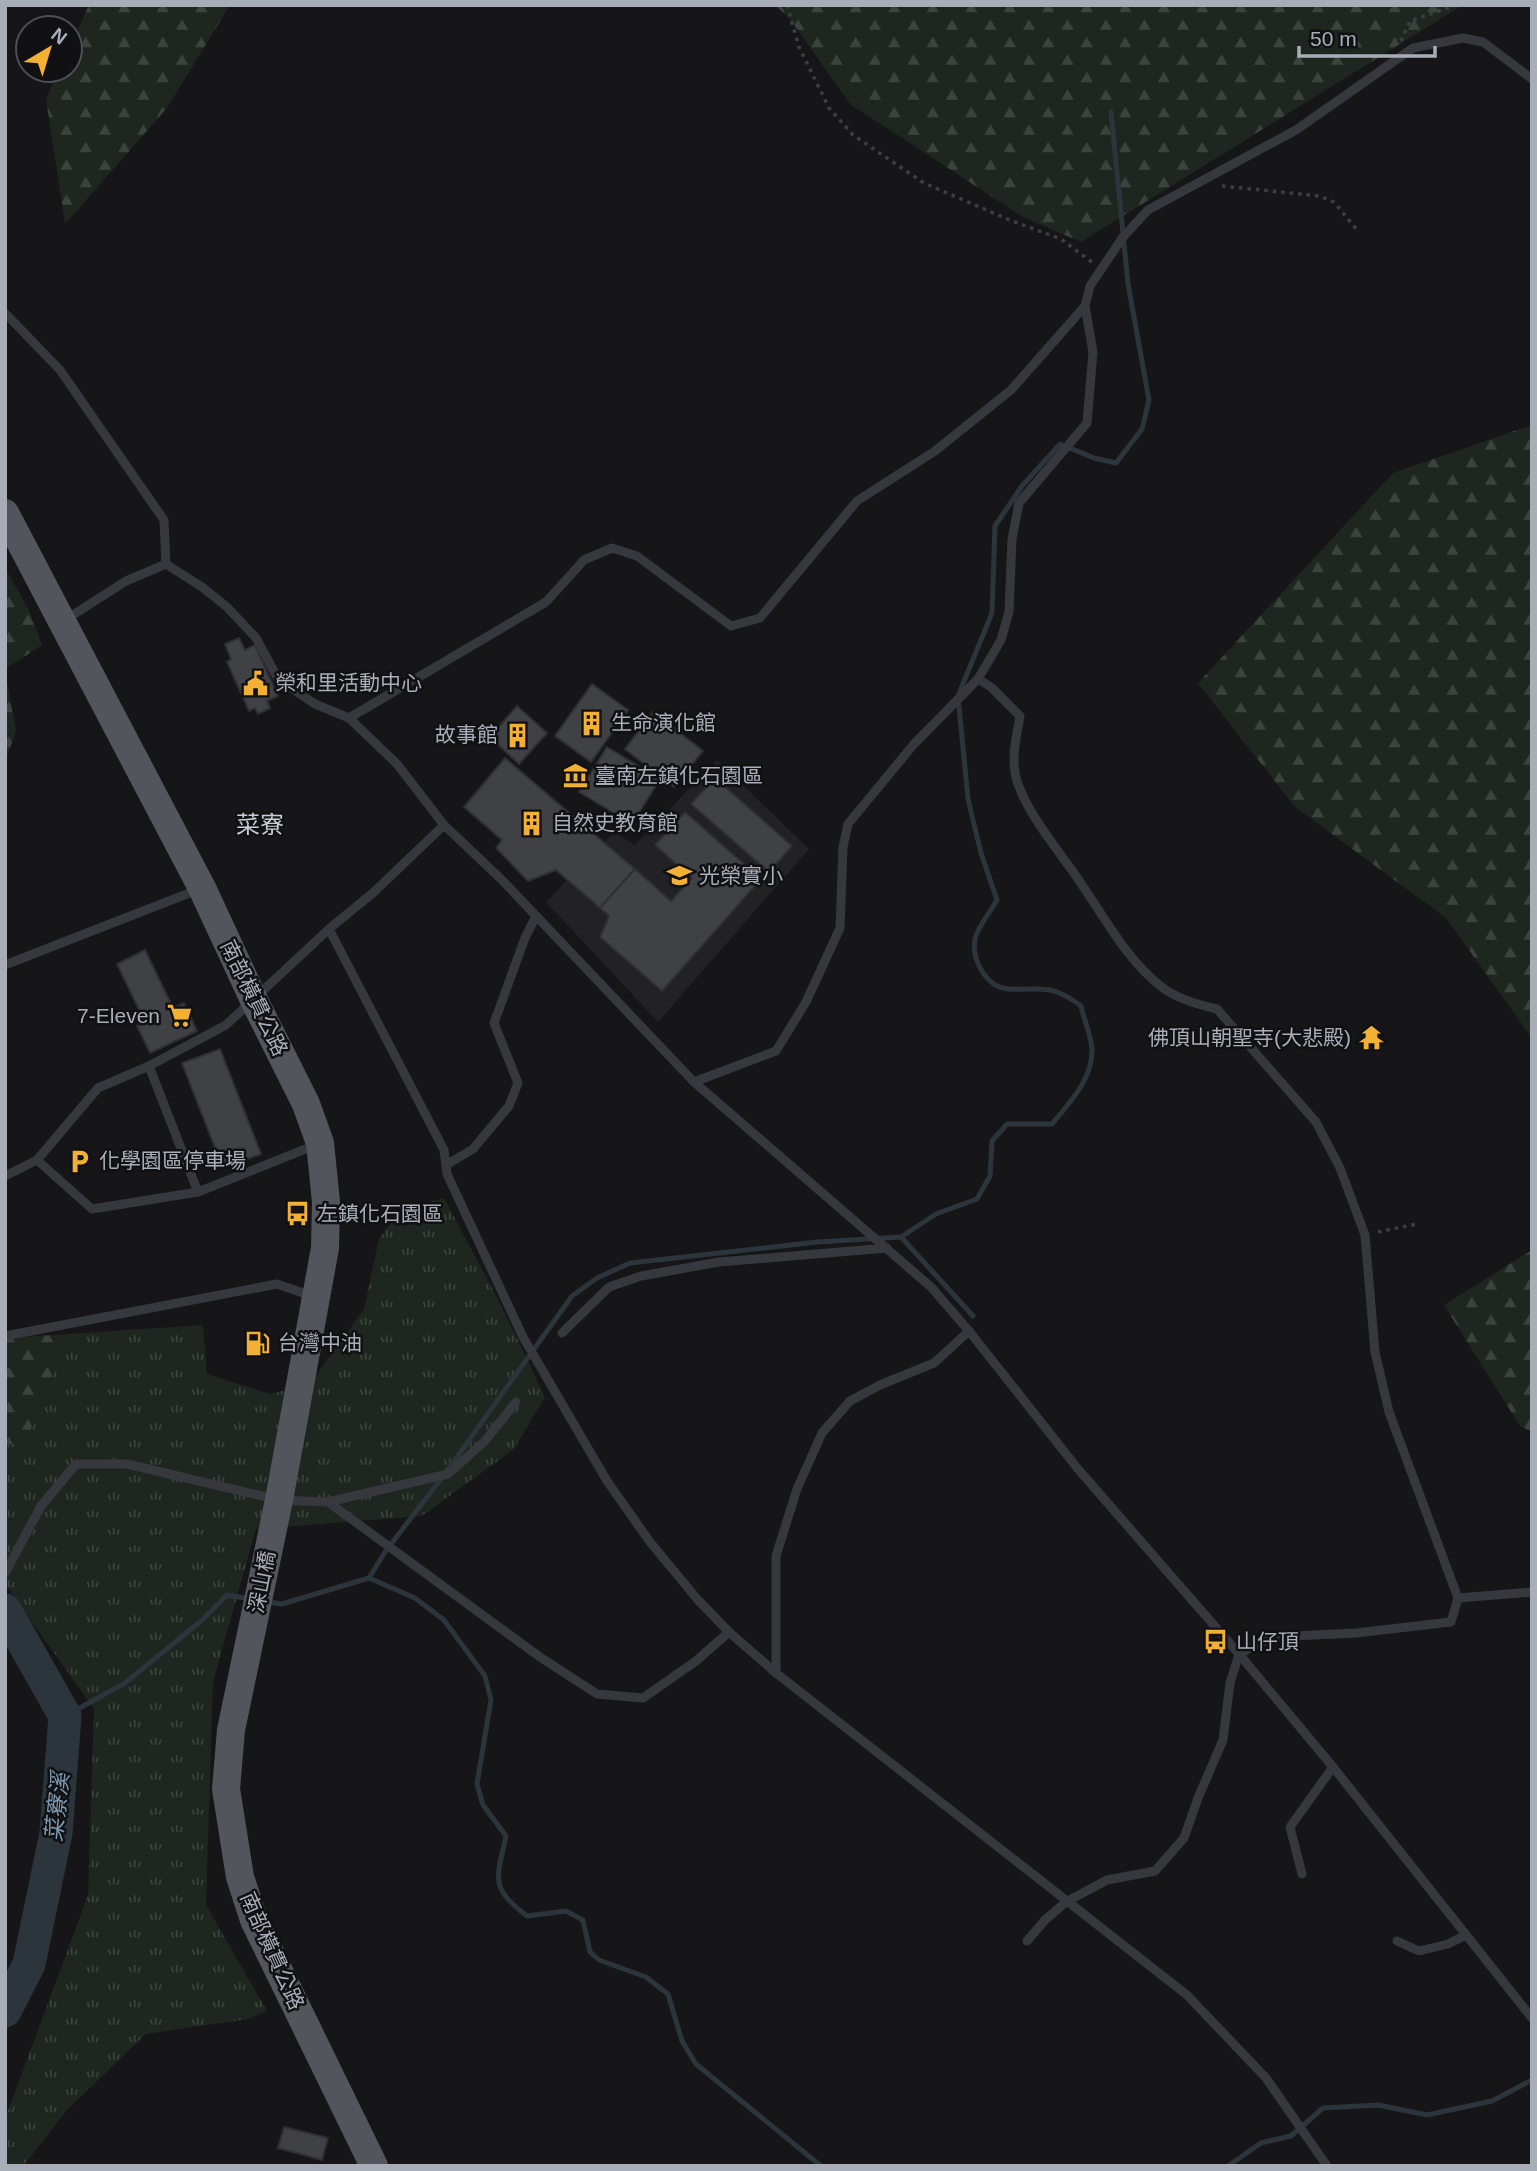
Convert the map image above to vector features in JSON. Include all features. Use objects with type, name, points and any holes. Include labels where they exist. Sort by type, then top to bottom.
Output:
[{"type":"main road","name":"南部橫貫公路","points":[[5,513],[202,888],[306,1104],[320,1143],[326,1202],[325,1248],[276,1513]]},
{"type":"main road","name":"深山橋","points":[[250,1639],[276,1513]]},
{"type":"main road","name":"南部橫貫公路","points":[[250,1639],[231,1730],[226,1789],[240,1877],[254,1920],[374,2166]]},
{"type":"lane","points":[[694,1082],[776,1051],[806,1002],[840,928],[843,847],[848,824],[914,744],[978,679],[1001,640],[1009,612],[1012,539],[1019,503],[1087,423],[1093,352],[1085,306],[1090,286],[1100,268],[1147,210],[1296,130],[1413,48],[1463,38],[1483,42],[1532,79]]},
{"type":"lane","points":[[349,718],[546,602],[584,560],[612,548],[637,556],[731,626],[760,618],[858,500],[935,450],[1011,390],[1085,306]]},
{"type":"lane","points":[[5,313],[60,370],[164,520],[166,564]]},
{"type":"lane","points":[[166,564],[227,607],[256,638],[278,679],[315,704],[349,718],[397,764],[444,825],[536,916],[694,1082],[930,1287],[969,1331],[1078,1469],[1333,1767],[1532,2018]]},
{"type":"lane","points":[[63,621],[126,581],[166,564]]},
{"type":"lane","points":[[978,679],[991,687],[1020,716],[1013,752],[1017,783],[1041,828],[1078,878],[1124,949],[1164,989],[1198,1005],[1217,1009],[1316,1122],[1340,1168],[1365,1235],[1376,1352],[1389,1412],[1458,1598],[1451,1622],[1356,1633],[1272,1637],[1239,1654],[1230,1683],[1223,1740],[1184,1838],[1155,1871],[1107,1880],[1066,1902],[1045,1920],[1027,1941]]},
{"type":"lane","points":[[5,1177],[37,1160],[97,1088],[149,1066],[226,1025],[444,825]]},
{"type":"lane","points":[[5,965],[202,888]]},
{"type":"lane","points":[[446,1164],[473,1149],[509,1105],[518,1083],[494,1023],[525,938],[536,916]]},
{"type":"lane","points":[[329,929],[444,1150],[447,1174],[523,1337],[607,1480],[650,1542],[698,1600],[729,1632],[776,1673],[1187,1994],[1266,2078],[1327,2166]]},
{"type":"lane","points":[[149,1066],[198,1192]]},
{"type":"lane","points":[[37,1160],[92,1209],[198,1192],[320,1143]]},
{"type":"lane","points":[[562,1333],[609,1287],[640,1276],[719,1262],[887,1248]]},
{"type":"lane","points":[[5,1336],[277,1284],[317,1298]]},
{"type":"lane","points":[[776,1673],[776,1556],[797,1489],[822,1433],[849,1401],[934,1363],[969,1331]]},
{"type":"lane","points":[[5,1573],[40,1506],[76,1464],[127,1464],[276,1513],[448,1474],[485,1441],[516,1402]]},
{"type":"lane","points":[[328,1502],[540,1657],[597,1694],[643,1698],[696,1661],[729,1632]]},
{"type":"lane","points":[[1458,1598],[1532,1592]]},
{"type":"lane","points":[[1302,1874],[1290,1828],[1333,1767]]},
{"type":"lane","points":[[1397,1941],[1419,1951],[1448,1944],[1466,1935]]},
{"type":"path","points":[[787,5],[799,47],[829,108],[853,135],[924,183],[1061,239],[1100,268]]},
{"type":"path","points":[[1389,65],[1410,21],[1456,5]]},
{"type":"path","points":[[1195,183],[1319,196],[1334,202],[1357,230]]},
{"type":"path","points":[[1365,1235],[1417,1224]]},
{"type":"shaded area","name":"光榮實小","points":[[717,760],[809,849],[658,1022],[546,902],[614,832],[635,845]]},
{"type":"green space","points":[[89,5],[230,5],[167,108],[65,224],[46,99],[53,84],[84,84],[84,16]]},
{"type":"green space","points":[[775,5],[1463,5],[1081,242],[1023,217],[850,104],[790,19]]},
{"type":"green space","points":[[1532,425],[1532,1038],[1446,918],[1294,806],[1198,683],[1393,473]]},
{"type":"green space","points":[[5,568],[28,608],[42,645],[5,669]]},
{"type":"green space","points":[[5,669],[16,732],[5,761]]},
{"type":"green space","points":[[444,1198],[500,1303],[545,1397],[514,1449],[422,1516],[256,1529],[213,1682],[206,1905],[267,2011],[248,2019],[146,2034],[68,2109],[23,2166],[5,2166],[5,2119],[88,1895],[94,1709],[5,1584],[5,1445],[26,1442],[68,1334],[203,1325],[207,1374],[270,1394],[310,1384],[364,1309],[379,1239],[400,1210]]},
{"type":"green space","points":[[1532,1250],[1532,1432],[1520,1426],[1444,1305]]},
{"type":"green space","points":[[68,1334],[26,1442],[5,1445],[5,1338]]},
{"type":"building","name":"榮和里活動中心","points":[[239,638],[245,650],[255,645],[278,696],[267,701],[270,708],[258,714],[255,708],[249,711],[227,662],[231,659],[225,644]]},
{"type":"building","name":"生命演化館","points":[[592,684],[628,710],[591,762],[555,736]]},
{"type":"building","name":"故事館","points":[[517,706],[547,733],[519,764],[490,737]]},
{"type":"building","points":[[653,712],[703,751],[674,787],[625,749]]},
{"type":"building","points":[[607,747],[660,779],[632,824],[579,792]]},
{"type":"building","name":"自然史教育館","points":[[505,758],[635,869],[600,908],[556,870],[528,881],[496,848],[502,840],[464,807]]},
{"type":"building","points":[[715,778],[792,846],[769,872],[691,804]]},
{"type":"building","points":[[685,812],[761,879],[662,991],[600,937],[609,916],[600,908],[635,869],[671,901],[692,878],[655,845]]},
{"type":"building","points":[[145,950],[173,1008],[184,1003],[197,1031],[150,1053],[137,1026],[145,1022],[117,964]]},
{"type":"building","points":[[220,1049],[261,1154],[223,1168],[182,1063]]},
{"type":"building","points":[[284,2127],[328,2138],[322,2160],[278,2148]]},
{"type":"waterway","points":[[268,1602],[282,1604],[369,1578],[385,1552],[444,1475],[572,1296],[597,1278],[630,1263],[817,1242],[901,1237],[936,1214],[977,1199],[990,1176],[992,1141],[1007,1124],[1052,1124],[1085,1080],[1092,1049],[1081,1006],[1053,991],[1000,987],[987,978],[975,955],[975,939],[997,900],[981,853],[968,799],[958,696],[992,613],[995,526],[1022,486],[1060,444],[1094,458],[1116,463],[1142,429],[1149,400],[1128,284],[1111,112]]},
{"type":"waterway","points":[[901,1237],[973,1316]]},
{"type":"waterway","points":[[369,1578],[415,1598],[444,1620],[485,1676],[491,1700],[477,1784],[483,1805],[506,1836],[499,1872],[501,1889],[506,1898],[527,1916],[566,1911],[583,1920],[590,1952],[599,1960],[646,1977],[668,1994],[682,2041],[696,2064],[821,2166]]},
{"type":"waterway","points":[[65,1716],[125,1683],[201,1621],[227,1595],[251,1599]]},
{"type":"waterway","name":"菜竂溪","points":[[5,1610],[65,1716],[56,1833],[29,1964],[5,2011]]},
{"type":"waterway","points":[[1228,2166],[1261,2143],[1291,2136],[1323,2108],[1378,2105],[1427,2115],[1492,2101],[1532,2080]]},
{"type":"place","name":"榮和里活動中心","points":[[255,683]]},
{"type":"place","name":"生命演化館","points":[[591,723]]},
{"type":"place","name":"故事館","points":[[518,735]]},
{"type":"place","name":"臺南左鎮化石園區","points":[[575,776]]},
{"type":"place","name":"自然史教育館","points":[[532,823]]},
{"type":"place","name":"光榮實小","points":[[679,876]]},
{"type":"place","name":"7-Eleven","points":[[180,1016]]},
{"type":"place","name":"佛頂山朝聖寺(大悲殿)","points":[[1371,1038]]},
{"type":"place","name":"化學園區停車場","points":[[79,1161]]},
{"type":"place","name":"左鎮化石園區","points":[[297,1214]]},
{"type":"place","name":"台灣中油","points":[[258,1343]]},
{"type":"place","name":"山仔頂","points":[[1216,1642]]},
{"type":"district","name":"菜寮","points":[[260,825]]}]
